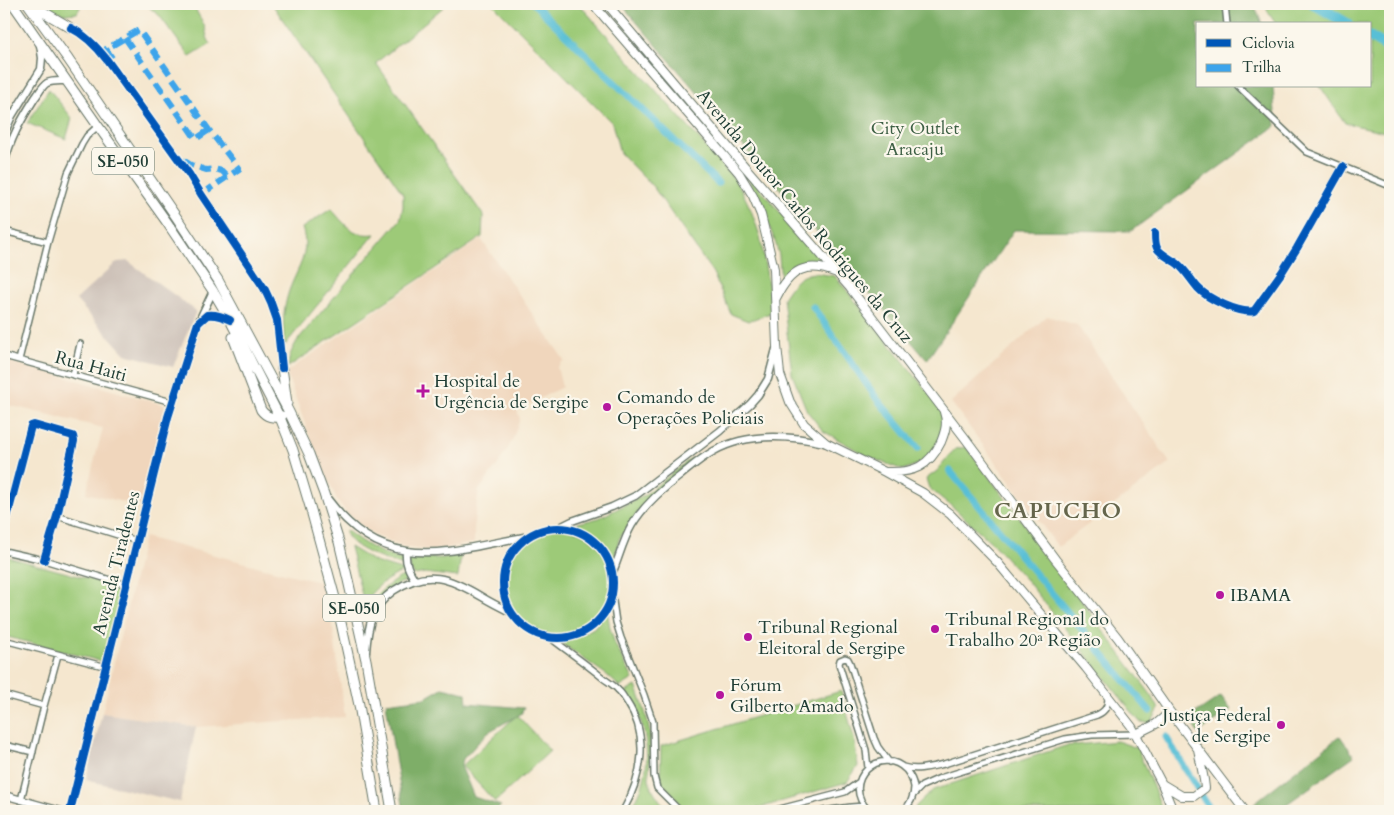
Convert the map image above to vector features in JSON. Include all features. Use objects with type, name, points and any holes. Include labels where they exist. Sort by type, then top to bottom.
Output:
[{"type":"main road","name":"SE-050","points":[[13,4],[166,221],[212,290],[230,320],[279,417],[306,492],[338,609],[359,705],[377,811]]},
{"type":"main road","name":"SE-050","points":[[29,4],[178,218],[218,280],[289,412],[309,454],[339,542],[366,660],[392,811]]},
{"type":"main road","points":[[29,4],[71,28]]},
{"type":"main road","name":"Avenida Doutor Carlos Rodrigues da Cruz","points":[[593,4],[739,173],[753,196],[761,215],[774,269],[777,346]]},
{"type":"main road","name":"Avenida Doutor Carlos Rodrigues da Cruz","points":[[607,4],[838,274],[944,410],[1055,559],[1118,638],[1170,712],[1245,811]]},
{"type":"main road","points":[[776,299],[786,280],[793,273],[801,269],[826,269],[838,274]]},
{"type":"main road","points":[[230,320],[233,336],[261,410],[268,417],[279,417],[289,412],[282,368]]},
{"type":"main road","points":[[777,346],[780,374],[790,402],[804,424],[826,444],[885,472],[922,493],[950,514],[997,562],[1086,668],[1136,734],[1162,784],[1173,811]]},
{"type":"main road","points":[[885,472],[913,470],[928,461],[937,450],[945,432],[946,419],[944,410]]},
{"type":"main road","points":[[1136,734],[1156,724],[1170,712]]},
{"type":"main road","points":[[1162,784],[1182,796],[1194,796],[1205,788],[1197,746]]},
{"type":"street","points":[[1225,4],[1226,22]]},
{"type":"street","points":[[71,28],[83,34],[107,60],[189,174],[264,288],[276,320],[282,368]]},
{"type":"street","points":[[4,134],[12,116],[41,69],[40,42]]},
{"type":"street","points":[[4,165],[20,120],[40,91],[50,82],[56,80],[66,81]]},
{"type":"street","points":[[1240,88],[1302,148],[1312,155],[1390,186]]},
{"type":"street","points":[[4,112],[12,116]]},
{"type":"street","points":[[19,360],[61,196],[72,164],[87,136],[98,126]]},
{"type":"street","points":[[1155,233],[1158,250],[1182,268],[1199,289],[1227,306],[1243,312],[1254,311],[1292,256],[1343,167]]},
{"type":"street","points":[[4,231],[48,242]]},
{"type":"street","name":"Avenida Tiradentes","points":[[70,811],[172,402],[198,323],[212,290]]},
{"type":"street","points":[[198,323],[207,315],[216,314],[230,320]]},
{"type":"street","points":[[73,376],[80,344]]},
{"type":"street","points":[[623,811],[634,789],[642,749],[639,728],[633,711],[619,690],[548,636],[530,630],[523,625],[512,613],[505,599],[503,581],[505,567],[519,544],[530,536],[544,530],[557,528],[635,496],[720,431],[758,395],[768,379],[777,346]]},
{"type":"street","name":"Rua Haiti","points":[[4,356],[172,402]]},
{"type":"street","points":[[4,529],[30,428],[34,425],[73,436],[75,440],[57,516],[44,560]]},
{"type":"street","points":[[612,574],[627,535],[643,509],[658,493],[715,450],[748,439],[780,436],[803,438],[826,444]]},
{"type":"street","points":[[693,452],[700,460]]},
{"type":"street","points":[[324,494],[351,526],[385,546],[406,552],[434,553],[530,536]]},
{"type":"street","points":[[57,516],[137,541]]},
{"type":"street","points":[[557,528],[576,531],[586,536],[596,544],[608,561],[612,574],[612,594],[616,622],[653,722],[654,776],[657,788],[680,811]]},
{"type":"street","points":[[4,551],[44,560],[127,585]]},
{"type":"street","points":[[406,552],[406,563],[415,580]]},
{"type":"street","points":[[366,660],[367,634],[375,610],[389,595],[408,582],[424,578],[449,580],[462,585],[512,613]]},
{"type":"street","points":[[548,636],[567,636],[583,632],[603,613],[612,594]]},
{"type":"street","points":[[4,640],[107,667]]},
{"type":"street","points":[[21,800],[58,655]]},
{"type":"street","points":[[868,768],[866,750],[839,664],[840,660],[843,659],[848,659],[850,663],[874,738],[889,762]]},
{"type":"street","points":[[4,695],[44,706]]},
{"type":"street","points":[[772,811],[845,792],[859,781],[868,768],[874,764],[889,762],[911,770],[944,764],[1097,715],[1106,709],[1108,696]]},
{"type":"street","points":[[914,794],[928,782],[1065,739],[1092,735],[1136,734]]},
{"type":"street","points":[[4,745],[33,752]]},
{"type":"street","points":[[904,767],[914,784],[914,794],[904,811]]},
{"type":"street","points":[[859,781],[860,799],[869,811]]},
{"type":"street","points":[[4,795],[62,811]]},
{"type":"street","points":[[823,811],[864,806]]},
{"type":"shaded area","name":"Hospital de Urgência de Sergipe","points":[[481,239],[564,360],[557,367],[562,387],[517,410],[520,419],[512,441],[499,463],[479,490],[474,521],[474,543],[434,550],[407,548],[377,536],[365,528],[348,514],[337,500],[308,432],[286,372]]},
{"type":"shaded area","points":[[128,261],[196,311],[173,367],[125,354],[76,300],[117,262]]},
{"type":"shaded area","points":[[1047,316],[1077,325],[1170,463],[1058,547],[951,402]]},
{"type":"shaded area","points":[[4,360],[165,405],[140,506],[86,493],[103,428],[4,404]]},
{"type":"shaded area","points":[[144,537],[327,584],[345,717],[196,727],[102,713]]},
{"type":"shaded area","points":[[102,713],[196,727],[180,802],[86,780]]},
{"type":"green space","points":[[42,4],[82,4],[77,13],[64,14]]},
{"type":"green space","points":[[145,4],[195,4],[211,44],[190,57],[159,15]]},
{"type":"green space","points":[[272,4],[447,4],[376,63],[483,215],[482,237],[288,367],[289,358],[300,337],[400,220],[403,194]]},
{"type":"green space","points":[[493,4],[579,4],[738,183],[751,210],[760,236],[773,312],[748,321],[731,314],[713,273],[654,188],[620,153],[612,123]]},
{"type":"green space","name":"City Outlet Aracaju","points":[[621,4],[1254,4],[1261,22],[1196,22],[1196,88],[1273,88],[1276,126],[1131,231],[1014,230],[927,360]]},
{"type":"green space","points":[[1266,4],[1390,4],[1390,133],[1345,123],[1321,88],[1372,88],[1372,22],[1275,22],[1268,12]]},
{"type":"green space","points":[[49,89],[72,118],[66,139],[27,123]]},
{"type":"green space","points":[[750,177],[823,263],[809,262],[794,267],[781,282],[779,255],[775,241],[750,184]]},
{"type":"green space","points":[[331,209],[345,224],[355,231],[375,234],[285,345],[284,311],[289,291],[304,253],[305,246],[302,228]]},
{"type":"green space","points":[[814,273],[835,276],[944,412],[944,438],[933,458],[903,470],[869,457],[823,431],[807,411],[792,374],[783,298],[799,278]]},
{"type":"green space","points":[[966,447],[1152,696],[1159,709],[1151,723],[1140,722],[1028,582],[992,543],[929,488],[926,479],[937,471],[955,449]]},
{"type":"green space","points":[[691,458],[693,460],[640,509],[619,539],[614,562],[599,539],[570,525],[599,518],[645,495]]},
{"type":"green space","points":[[558,528],[579,532],[596,544],[608,561],[612,582],[608,603],[596,620],[579,632],[558,636],[537,632],[520,620],[508,603],[504,582],[508,561],[520,544],[537,532]]},
{"type":"green space","points":[[346,530],[373,548],[403,560],[404,566],[365,551],[352,542],[346,534]]},
{"type":"green space","points":[[350,547],[375,562],[404,571],[381,584],[364,603]]},
{"type":"green space","points":[[461,555],[458,577],[425,573],[415,575],[411,571],[410,558],[442,558]]},
{"type":"green space","points":[[4,556],[123,588],[104,662],[4,636]]},
{"type":"green space","points":[[405,575],[406,581],[393,587],[383,595],[366,618],[365,609],[374,599],[388,586]]},
{"type":"green space","points":[[607,610],[615,644],[633,679],[620,687],[607,675],[561,643],[594,628]]},
{"type":"green space","points":[[636,686],[643,704],[650,735],[650,783],[657,797],[670,811],[629,811],[643,784],[647,761],[642,726],[632,704],[624,693]]},
{"type":"green space","points":[[442,688],[466,693],[467,703],[524,708],[521,714],[488,732],[463,759],[461,766],[474,797],[501,806],[494,811],[404,811],[386,703],[425,698]]},
{"type":"green space","points":[[841,691],[854,738],[858,766],[847,782],[749,811],[685,810],[660,785],[661,746]]},
{"type":"green space","points":[[1221,696],[1231,710],[1198,733],[1188,718]]},
{"type":"green space","points":[[517,715],[550,751],[495,802],[462,766]]},
{"type":"green space","points":[[1340,736],[1354,756],[1277,811],[1260,811],[1254,803]]},
{"type":"green space","points":[[1117,741],[1137,748],[1163,811],[915,811],[916,806],[933,790],[1065,746]]},
{"type":"waterway","points":[[534,4],[718,183]]},
{"type":"waterway","points":[[1314,4],[1345,22]]},
{"type":"waterway","points":[[1372,38],[1390,49]]},
{"type":"waterway","points":[[813,307],[877,399],[918,448]]},
{"type":"waterway","points":[[950,471],[1150,711]]},
{"type":"waterway","points":[[1166,737],[1211,811]]},
{"type":"marked path","points":[[112,58],[106,49],[139,30],[209,130],[239,169],[208,190]]},
{"type":"marked path","points":[[125,38],[196,139],[209,130]]},
{"type":"marked path","points":[[183,160],[206,170],[222,171],[228,177]]},
{"type":"cycle path","points":[[71,28],[82,34],[107,60],[189,174],[264,288],[277,320],[282,368]]},
{"type":"cycle path","points":[[1155,233],[1157,248],[1176,262],[1203,292],[1216,301],[1232,308],[1254,311],[1297,248],[1343,167]]},
{"type":"cycle path","points":[[70,811],[168,417],[198,323],[207,315],[219,316],[230,320]]},
{"type":"cycle path","points":[[4,529],[31,426],[34,425],[73,436],[74,441],[57,516],[44,560]]},
{"type":"cycle path","points":[[558,528],[579,533],[597,544],[608,562],[613,583],[608,604],[597,622],[579,633],[558,638],[537,633],[519,622],[508,604],[503,583],[508,562],[519,544],[537,533],[558,528]]},
{"type":"place","name":"Hospital de Urgência de Sergipe","points":[[423,391]]},
{"type":"place","name":"Comando de Operações Policiais","points":[[607,407]]},
{"type":"place","name":"IBAMA","points":[[1220,595]]},
{"type":"place","name":"Tribunal Regional do Trabalho 20ª Região","points":[[935,629]]},
{"type":"place","name":"Tribunal Regional Eleitoral de Sergipe","points":[[748,637]]},
{"type":"place","name":"Fórum Gilberto Amado","points":[[720,695]]},
{"type":"place","name":"Justiça Federal de Sergipe","points":[[1281,725]]},
{"type":"district","name":"CAPUCHO","points":[[1058,510]]}]
